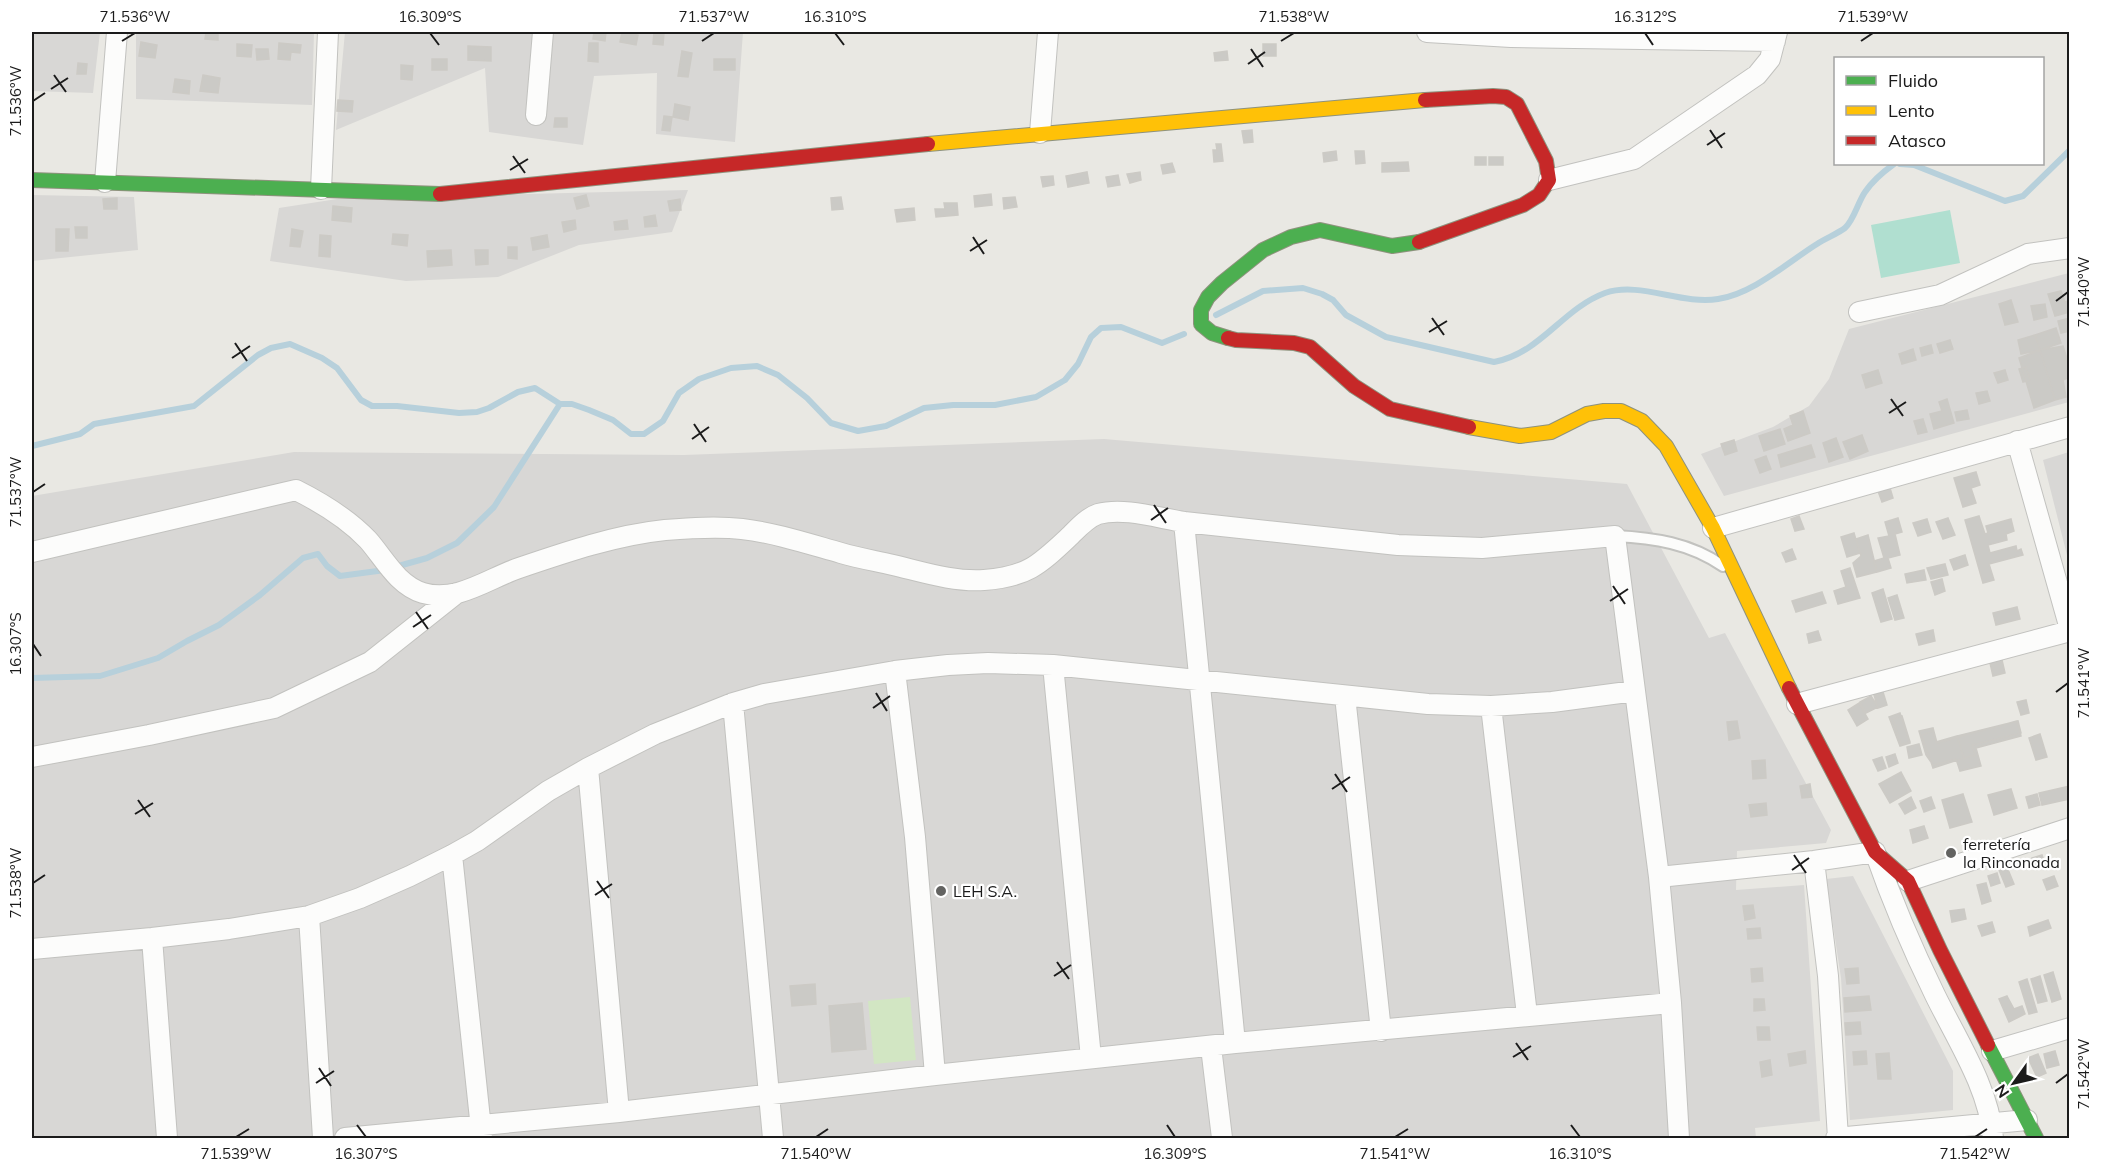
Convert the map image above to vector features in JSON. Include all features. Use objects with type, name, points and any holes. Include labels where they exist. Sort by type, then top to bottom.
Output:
[{"type":"street","points":[[105,182],[117,32]]},
{"type":"street","points":[[321,189],[328,32]]},
{"type":"street","points":[[536,115],[543,32]]},
{"type":"street","points":[[1040,133],[1048,32]]},
{"type":"street","points":[[1426,32],[1777,36],[1770,59],[1757,75],[1634,159],[1549,180],[1539,195],[1523,205],[1417,243],[1392,246],[1320,230],[1291,237],[1263,250],[1222,283],[1208,297],[1201,310],[1201,324],[1212,333],[1236,340],[1310,347],[1354,386],[1390,410],[1441,422],[1520,436],[1551,432],[1587,414],[1604,411],[1622,411],[1642,421],[1666,446],[1713,528],[1797,704],[1875,852],[1893,905],[1935,996],[1970,1062],[1993,1131]]},
{"type":"street","points":[[32,180],[437,194],[1040,133],[1254,117],[1454,96],[1506,97],[1517,104],[1546,161],[1549,180]]},
{"type":"street","points":[[1859,312],[1940,295],[2028,254],[2070,248]]},
{"type":"street","points":[[1713,528],[2070,427]]},
{"type":"street","points":[[1797,704],[2070,630],[2017,441]]},
{"type":"street","points":[[32,552],[296,490],[325,505],[367,539],[389,569],[412,588],[423,593],[439,595],[457,593]]},
{"type":"street","points":[[32,757],[274,708],[370,662],[457,593],[516,568],[565,553],[638,534],[665,530],[741,529],[950,579],[981,580],[1022,574],[1040,564],[1094,515],[1107,512],[1398,545],[1482,548],[1615,536],[1659,877],[1671,1003],[1679,1138]]},
{"type":"street","points":[[1184,522],[1234,1043]]},
{"type":"street","points":[[32,949],[229,929],[309,916],[360,898],[452,855],[477,841],[548,791],[655,734],[733,703],[764,694],[896,671],[988,663],[1053,665],[1428,704],[1491,706],[1552,702],[1635,691]]},
{"type":"street","points":[[1053,665],[1092,1058]]},
{"type":"street","points":[[896,671],[915,837],[935,1075]]},
{"type":"street","points":[[1345,696],[1381,1031]]},
{"type":"street","points":[[733,703],[773,1138]]},
{"type":"street","points":[[1491,706],[1527,1015]]},
{"type":"street","points":[[588,768],[619,1112]]},
{"type":"street","points":[[1908,881],[2070,828]]},
{"type":"street","points":[[1659,877],[1814,861],[1875,852],[1908,881],[1940,950],[2036,1138]]},
{"type":"street","points":[[452,855],[481,1132]]},
{"type":"street","points":[[1814,861],[1828,976],[1837,1138],[1993,1131],[2026,1120]]},
{"type":"street","points":[[309,916],[323,1138]]},
{"type":"street","points":[[152,938],[167,1138]]},
{"type":"street","points":[[345,1138],[481,1132],[619,1112],[935,1075],[1234,1043],[1671,1003]]},
{"type":"street","points":[[1992,1051],[2070,1028]]},
{"type":"street","points":[[1211,1047],[1222,1138]]},
{"type":"lane","points":[[1615,536],[1650,538],[1682,546],[1703,554],[1735,574]]},
{"type":"shaded area","points":[[32,32],[100,32],[93,93],[32,91]]},
{"type":"shaded area","points":[[136,32],[314,32],[312,105],[136,99]]},
{"type":"shaded area","points":[[345,32],[743,32],[735,142],[656,134],[657,73],[594,76],[583,145],[489,132],[485,68],[336,130]]},
{"type":"shaded area","points":[[688,190],[672,232],[579,245],[498,277],[406,281],[270,261],[279,208],[337,199]]},
{"type":"shaded area","points":[[32,195],[134,197],[138,250],[32,261]]},
{"type":"shaded area","points":[[2069,273],[2069,402],[1724,496],[1701,454],[1773,427],[1809,406],[1829,379],[1849,329]]},
{"type":"shaded area","points":[[1104,439],[1627,484],[1709,638],[1725,633],[1831,830],[1826,843],[1737,851],[1736,890],[1804,885],[1820,1121],[1755,1128],[1756,1138],[32,1138],[32,496],[294,452],[684,455]]},
{"type":"shaded area","points":[[2070,452],[2069,563],[2043,460]]},
{"type":"shaded area","points":[[1853,876],[1953,1071],[1953,1110],[1850,1120],[1841,978],[1826,879]]},
{"type":"green space","points":[[1950,210],[1960,263],[1881,278],[1871,225]]},
{"type":"green space","points":[[910,997],[916,1060],[874,1064],[868,1001]]},
{"type":"building","points":[[206,32],[218,32],[218,40],[205,39]]},
{"type":"building","points":[[594,32],[606,32],[605,41],[593,39]]},
{"type":"building","points":[[622,32],[638,35],[636,45],[620,42]]},
{"type":"building","points":[[654,32],[664,33],[663,45],[653,44]]},
{"type":"building","points":[[141,42],[157,45],[155,58],[139,56]]},
{"type":"building","points":[[279,43],[301,45],[300,53],[291,52],[290,60],[278,59]]},
{"type":"building","points":[[589,43],[598,43],[598,62],[588,61]]},
{"type":"building","points":[[237,44],[252,45],[251,57],[237,56]]},
{"type":"building","points":[[1263,44],[1276,44],[1276,56],[1263,56]]},
{"type":"building","points":[[468,46],[491,47],[491,61],[468,60]]},
{"type":"building","points":[[256,49],[268,49],[269,59],[257,60]]},
{"type":"building","points":[[682,51],[692,53],[688,77],[678,76]]},
{"type":"building","points":[[1227,51],[1228,60],[1215,61],[1214,53]]},
{"type":"building","points":[[432,59],[447,59],[447,70],[432,70]]},
{"type":"building","points":[[714,59],[735,59],[735,70],[714,70]]},
{"type":"building","points":[[78,63],[87,64],[86,74],[77,74]]},
{"type":"building","points":[[401,65],[413,66],[412,80],[401,79]]},
{"type":"building","points":[[203,75],[220,78],[218,93],[200,91]]},
{"type":"building","points":[[175,79],[190,81],[189,94],[173,92]]},
{"type":"building","points":[[338,100],[353,101],[352,112],[337,111]]},
{"type":"building","points":[[675,104],[690,107],[688,120],[673,117]]},
{"type":"building","points":[[664,116],[672,117],[670,131],[662,130]]},
{"type":"building","points":[[555,118],[567,118],[567,127],[554,127]]},
{"type":"building","points":[[1252,130],[1253,142],[1244,143],[1242,131]]},
{"type":"building","points":[[1216,144],[1221,144],[1223,161],[1214,162],[1213,150],[1217,150]]},
{"type":"building","points":[[1336,151],[1337,160],[1324,162],[1323,153]]},
{"type":"building","points":[[1355,151],[1364,151],[1365,163],[1356,164]]},
{"type":"building","points":[[1475,157],[1486,157],[1486,165],[1475,165]]},
{"type":"building","points":[[1489,157],[1503,157],[1503,165],[1489,165]]},
{"type":"building","points":[[1408,162],[1409,171],[1382,172],[1382,163]]},
{"type":"building","points":[[1172,163],[1175,172],[1163,174],[1161,165]]},
{"type":"building","points":[[1087,172],[1089,183],[1068,187],[1066,176]]},
{"type":"building","points":[[1140,172],[1141,180],[1130,183],[1127,174]]},
{"type":"building","points":[[1118,175],[1120,185],[1108,187],[1106,177]]},
{"type":"building","points":[[1053,176],[1054,185],[1043,187],[1041,177]]},
{"type":"building","points":[[991,194],[992,205],[975,207],[974,196]]},
{"type":"building","points":[[586,195],[589,206],[577,209],[574,198]]},
{"type":"building","points":[[841,197],[843,209],[832,210],[831,198]]},
{"type":"building","points":[[1015,197],[1017,207],[1004,209],[1003,198]]},
{"type":"building","points":[[117,198],[117,209],[104,209],[103,199]]},
{"type":"building","points":[[680,199],[681,210],[670,211],[668,201]]},
{"type":"building","points":[[944,203],[957,203],[958,215],[936,217],[935,209],[945,209]]},
{"type":"building","points":[[333,206],[352,208],[351,222],[332,220]]},
{"type":"building","points":[[914,208],[915,220],[897,222],[895,210]]},
{"type":"building","points":[[655,215],[657,226],[645,227],[644,217]]},
{"type":"building","points":[[575,220],[576,229],[564,232],[562,222]]},
{"type":"building","points":[[627,220],[628,229],[615,230],[614,222]]},
{"type":"building","points":[[75,227],[87,227],[87,238],[76,238]]},
{"type":"building","points":[[56,229],[69,229],[68,251],[56,251]]},
{"type":"building","points":[[292,229],[303,231],[300,247],[290,246]]},
{"type":"building","points":[[393,234],[408,235],[407,246],[392,244]]},
{"type":"building","points":[[320,235],[331,236],[330,257],[319,256]]},
{"type":"building","points":[[547,235],[549,247],[533,250],[531,238]]},
{"type":"building","points":[[508,247],[517,247],[517,259],[508,258]]},
{"type":"building","points":[[451,250],[452,265],[428,267],[427,251]]},
{"type":"building","points":[[475,250],[488,250],[488,264],[476,265]]},
{"type":"building","points":[[2061,291],[2065,302],[2070,300],[2070,312],[2055,316],[2048,294]]},
{"type":"building","points":[[2011,300],[2018,322],[2005,325],[1999,304]]},
{"type":"building","points":[[2045,304],[2047,317],[2034,320],[2031,306]]},
{"type":"building","points":[[2070,318],[2070,331],[2061,333],[2058,321]]},
{"type":"building","points":[[2056,328],[2061,343],[2040,350],[2035,335]]},
{"type":"building","points":[[2035,335],[2040,350],[2021,354],[2018,340]]},
{"type":"building","points":[[1950,340],[1953,349],[1940,353],[1937,344]]},
{"type":"building","points":[[1931,345],[1933,353],[1922,356],[1920,348]]},
{"type":"building","points":[[2063,346],[2070,368],[2070,377],[2063,380],[2066,397],[2055,400],[2040,350]]},
{"type":"building","points":[[1913,349],[1916,360],[1902,364],[1899,354]]},
{"type":"building","points":[[2040,350],[2055,400],[2034,408],[2019,358]]},
{"type":"building","points":[[2026,367],[2030,380],[2023,382],[2019,369]]},
{"type":"building","points":[[1878,370],[1882,383],[1866,388],[1862,375]]},
{"type":"building","points":[[2005,370],[2008,380],[1998,383],[1994,373]]},
{"type":"building","points":[[1987,391],[1990,401],[1979,404],[1976,393]]},
{"type":"building","points":[[1947,399],[1954,423],[1934,429],[1930,414],[1942,411],[1939,402]]},
{"type":"building","points":[[1967,410],[1969,419],[1957,421],[1955,412]]},
{"type":"building","points":[[1803,411],[1810,433],[1788,441],[1784,429],[1793,425],[1790,416]]},
{"type":"building","points":[[1923,419],[1927,432],[1918,434],[1914,421]]},
{"type":"building","points":[[1780,429],[1785,444],[1764,451],[1759,436]]},
{"type":"building","points":[[1862,435],[1868,451],[1850,459],[1843,442]]},
{"type":"building","points":[[1836,438],[1843,457],[1829,462],[1823,443]]},
{"type":"building","points":[[1734,440],[1737,451],[1725,455],[1721,444]]},
{"type":"building","points":[[1811,445],[1815,457],[1781,467],[1778,455]]},
{"type":"building","points":[[1766,456],[1771,469],[1760,473],[1755,460]]},
{"type":"building","points":[[1976,472],[1980,485],[1971,488],[1976,503],[1963,507],[1954,478]]},
{"type":"building","points":[[1890,488],[1893,498],[1882,502],[1878,491]]},
{"type":"building","points":[[1799,516],[1804,529],[1795,531],[1791,519]]},
{"type":"building","points":[[1979,516],[1985,534],[1988,533],[1986,526],[2011,519],[2014,531],[2006,534],[2007,540],[1988,545],[1990,553],[2016,546],[2017,551],[2021,549],[2023,555],[1989,564],[1994,580],[1983,583],[1965,520]]},
{"type":"building","points":[[1898,518],[1902,532],[1895,534],[1900,555],[1888,558],[1891,568],[1877,572],[1874,561],[1884,558],[1878,538],[1889,536],[1885,522]]},
{"type":"building","points":[[1948,518],[1955,535],[1943,539],[1936,522]]},
{"type":"building","points":[[1927,519],[1931,532],[1918,536],[1913,523]]},
{"type":"building","points":[[1854,533],[1860,553],[1847,557],[1841,537]]},
{"type":"building","points":[[1868,535],[1877,572],[1857,577],[1853,563],[1861,556],[1856,539]]},
{"type":"building","points":[[1792,549],[1796,559],[1786,562],[1782,553]]},
{"type":"building","points":[[1965,555],[1968,565],[1954,570],[1950,560]]},
{"type":"building","points":[[1945,564],[1948,575],[1931,579],[1927,568]]},
{"type":"building","points":[[1850,568],[1860,598],[1838,604],[1834,591],[1846,587],[1841,571]]},
{"type":"building","points":[[1924,570],[1926,580],[1907,583],[1905,574]]},
{"type":"building","points":[[1942,579],[1945,591],[1935,595],[1931,582]]},
{"type":"building","points":[[1883,589],[1892,619],[1881,622],[1872,593]]},
{"type":"building","points":[[1822,592],[1826,603],[1796,612],[1792,601]]},
{"type":"building","points":[[1897,595],[1904,618],[1895,620],[1888,598]]},
{"type":"building","points":[[2017,607],[2020,619],[1996,625],[1993,613]]},
{"type":"building","points":[[1933,630],[1935,641],[1919,645],[1916,634]]},
{"type":"building","points":[[1818,631],[1821,640],[1809,643],[1807,634]]},
{"type":"building","points":[[2002,660],[2005,673],[1993,676],[1990,663]]},
{"type":"building","points":[[1883,692],[1887,705],[1878,708],[1874,695]]},
{"type":"building","points":[[1871,696],[1878,707],[1866,713],[1860,702]]},
{"type":"building","points":[[2026,700],[2029,713],[2021,715],[2017,702]]},
{"type":"building","points":[[1859,703],[1868,719],[1857,726],[1848,710]]},
{"type":"building","points":[[1900,713],[1910,743],[1900,746],[1889,717]]},
{"type":"building","points":[[1902,716],[1910,742],[1901,744],[1893,719]]},
{"type":"building","points":[[1737,721],[1740,738],[1729,740],[1727,722]]},
{"type":"building","points":[[2017,721],[2021,736],[1976,748],[1981,766],[1960,771],[1956,759],[1933,765],[1926,755],[1919,731],[1933,728],[1937,743]]},
{"type":"building","points":[[2018,721],[2021,733],[1972,745],[1975,755],[1964,758],[1957,736]]},
{"type":"building","points":[[1933,731],[1936,742],[1957,736],[1964,758],[1933,768],[1922,735]]},
{"type":"building","points":[[2040,734],[2047,757],[2036,760],[2029,738]]},
{"type":"building","points":[[1919,744],[1922,755],[1909,758],[1907,747]]},
{"type":"building","points":[[1895,754],[1898,763],[1889,767],[1886,757]]},
{"type":"building","points":[[1882,757],[1886,768],[1878,771],[1873,760]]},
{"type":"building","points":[[1765,760],[1766,778],[1753,779],[1752,761]]},
{"type":"building","points":[[1901,772],[1911,791],[1890,803],[1879,784]]},
{"type":"building","points":[[1810,784],[1812,797],[1802,798],[1800,786]]},
{"type":"building","points":[[2070,786],[2070,799],[2042,805],[2039,793]]},
{"type":"building","points":[[2011,789],[2017,808],[1994,815],[1988,795]]},
{"type":"building","points":[[1963,794],[1972,822],[1950,828],[1942,800]]},
{"type":"building","points":[[2037,794],[2040,805],[2029,808],[2026,797]]},
{"type":"building","points":[[1911,797],[1916,808],[1905,814],[1899,804]]},
{"type":"building","points":[[1931,797],[1935,808],[1924,812],[1920,801]]},
{"type":"building","points":[[1766,803],[1767,815],[1751,817],[1749,805]]},
{"type":"building","points":[[1924,826],[1928,838],[1913,843],[1910,830]]},
{"type":"building","points":[[2042,855],[2045,864],[2035,867],[2032,858]]},
{"type":"building","points":[[2007,867],[2014,884],[2006,887],[1999,870]]},
{"type":"building","points":[[1997,873],[2000,883],[1991,886],[1988,876]]},
{"type":"building","points":[[2054,876],[2058,886],[2047,890],[2043,880]]},
{"type":"building","points":[[1986,883],[1991,901],[1982,904],[1977,885]]},
{"type":"building","points":[[1753,905],[1755,918],[1745,920],[1743,906]]},
{"type":"building","points":[[1964,909],[1966,919],[1952,922],[1950,911]]},
{"type":"building","points":[[2048,920],[2051,928],[2030,936],[2028,927]]},
{"type":"building","points":[[1992,922],[1995,932],[1982,936],[1978,926]]},
{"type":"building","points":[[1760,928],[1761,938],[1748,939],[1747,929]]},
{"type":"building","points":[[1762,968],[1763,981],[1752,982],[1751,969]]},
{"type":"building","points":[[1858,968],[1859,983],[1847,984],[1845,969]]},
{"type":"building","points":[[2053,972],[2061,999],[2052,1002],[2044,975]]},
{"type":"building","points":[[2040,976],[2047,1001],[2038,1003],[2031,979]]},
{"type":"building","points":[[2027,979],[2037,1012],[2029,1014],[2019,982]]},
{"type":"building","points":[[815,984],[816,1004],[792,1006],[790,986]]},
{"type":"building","points":[[1869,996],[1871,1010],[1845,1012],[1844,998]]},
{"type":"building","points":[[2007,996],[2014,1009],[2022,1006],[2025,1014],[2009,1022],[1999,999]]},
{"type":"building","points":[[1754,999],[1764,999],[1765,1010],[1754,1011]]},
{"type":"building","points":[[862,1003],[866,1049],[832,1052],[829,1006]]},
{"type":"building","points":[[1860,1022],[1861,1034],[1846,1035],[1845,1023]]},
{"type":"building","points":[[1757,1027],[1769,1027],[1770,1040],[1758,1040]]},
{"type":"building","points":[[1805,1051],[1806,1063],[1790,1066],[1788,1054]]},
{"type":"building","points":[[1866,1051],[1867,1064],[1854,1065],[1853,1052]]},
{"type":"building","points":[[2055,1051],[2059,1065],[2047,1068],[2044,1054]]},
{"type":"building","points":[[1889,1053],[1891,1079],[1878,1079],[1876,1054]]},
{"type":"building","points":[[2038,1054],[2046,1073],[2037,1077],[2028,1058]]},
{"type":"building","points":[[1770,1060],[1772,1075],[1762,1077],[1760,1062]]},
{"type":"waterway","points":[[1914,165],[2005,201],[2023,196],[2070,150]]},
{"type":"waterway","points":[[1216,315],[1263,291],[1303,288],[1333,300],[1346,315],[1386,337],[1494,362],[1525,350],[1576,309],[1605,293],[1632,290],[1704,300],[1718,299],[1744,291],[1845,228],[1868,188],[1878,176],[1893,165]]},
{"type":"waterway","points":[[32,446],[80,434],[94,424],[194,406],[258,355],[271,348],[290,344],[322,358],[337,368],[361,400],[372,406],[397,406],[459,413],[477,412],[518,392],[535,388],[560,404],[572,404],[613,420],[631,434],[644,434],[663,421],[679,393],[699,379],[731,368],[757,366],[778,375],[807,398],[831,423],[858,431],[886,426],[924,408],[995,405],[1036,397],[1065,380],[1078,364],[1091,337],[1101,328],[1121,327],[1162,343],[1184,334]]},
{"type":"waterway","points":[[395,567],[427,558],[457,543],[494,507],[560,404]]},
{"type":"waterway","points":[[32,678],[100,676],[158,658],[219,625],[260,595],[303,558],[318,554],[327,566],[340,576],[385,570]]},
{"type":"traffic: fast","points":[[32,180],[440,194]]},
{"type":"traffic: fast","points":[[1228,338],[1212,333],[1201,324],[1201,310],[1208,297],[1222,283],[1263,250],[1291,237],[1320,230],[1392,246],[1419,242]]},
{"type":"traffic: fast","points":[[1988,1045],[2036,1138]]},
{"type":"traffic: slow","points":[[928,144],[1425,100]]},
{"type":"traffic: slow","points":[[1469,427],[1520,436],[1551,432],[1587,414],[1604,411],[1621,411],[1642,421],[1666,446],[1713,528],[1789,688]]},
{"type":"traffic: jam","points":[[1419,242],[1523,205],[1539,195],[1549,180],[1546,161],[1517,104],[1506,97],[1493,96],[1425,100]]},
{"type":"traffic: jam","points":[[440,194],[928,144]]},
{"type":"traffic: jam","points":[[1228,338],[1294,343],[1310,347],[1354,386],[1390,409],[1469,427]]},
{"type":"traffic: jam","points":[[1789,688],[1875,852],[1908,881],[1988,1045]]},
{"type":"place","name":"ferretería la Rinconada","points":[[1951,853]]},
{"type":"place","name":"LEH S.A.","points":[[941,891]]}]
